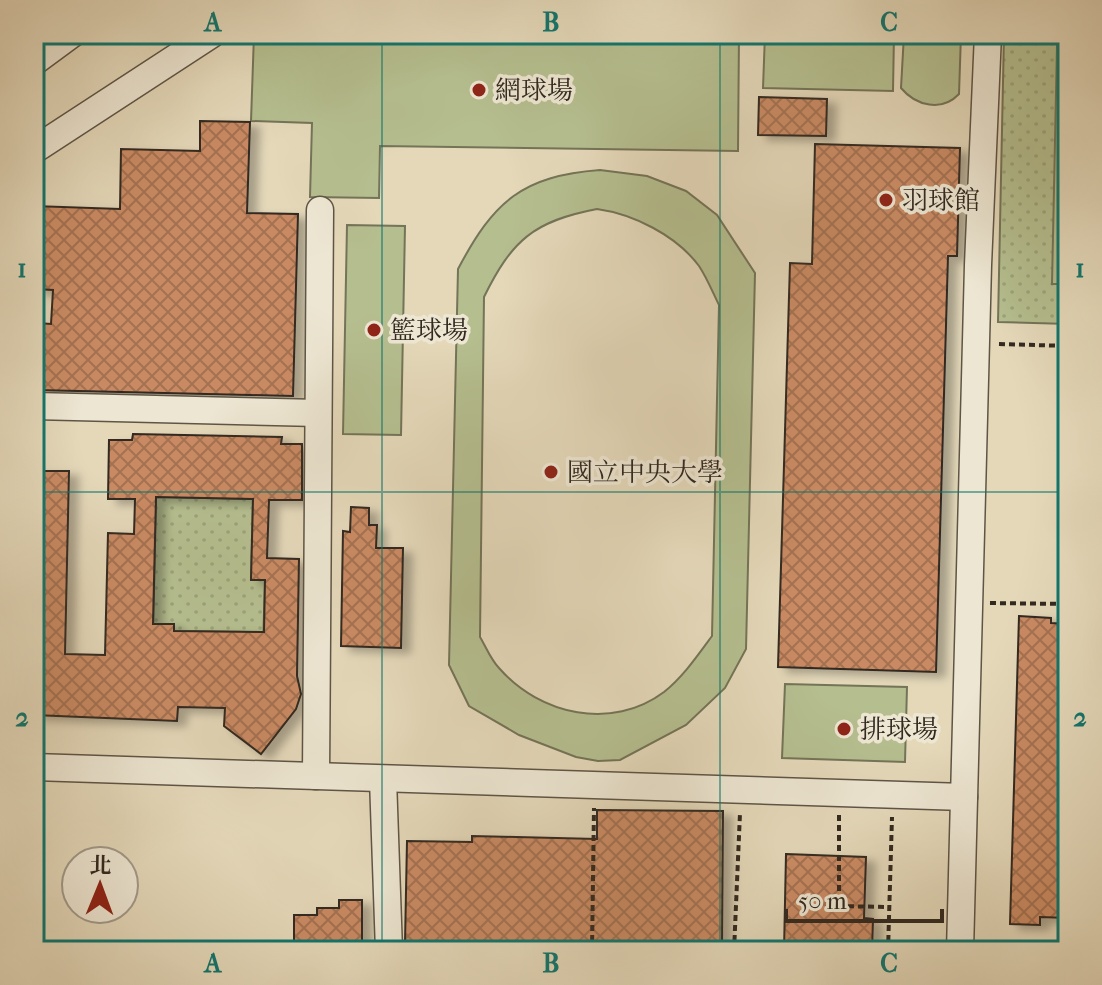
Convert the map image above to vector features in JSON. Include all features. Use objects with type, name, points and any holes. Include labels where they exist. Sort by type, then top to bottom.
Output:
[{"type":"street","points":[[34,62],[72,34]]},
{"type":"street","points":[[34,150],[212,34]]},
{"type":"street","points":[[960,951],[976,343],[988,34]]},
{"type":"street","points":[[316,776],[320,210]]},
{"type":"street","points":[[34,406],[318,413]]},
{"type":"street","points":[[34,767],[964,797]]},
{"type":"street","points":[[383,779],[389,951]]},
{"type":"path","points":[[976,343],[1068,346]]},
{"type":"path","points":[[969,602],[1068,604]]},
{"type":"path","points":[[592,951],[594,785]]},
{"type":"path","points":[[734,951],[740,790]]},
{"type":"path","points":[[839,793],[839,906],[889,907]]},
{"type":"path","points":[[888,951],[892,795]]},
{"type":"green space","points":[[254,34],[739,34],[738,151],[380,146],[379,198],[310,197],[312,123],[251,121]]},
{"type":"green space","points":[[765,34],[894,34],[893,91],[763,88]]},
{"type":"green space","points":[[904,34],[961,34],[959,94],[952,100],[937,105],[921,103],[901,88]]},
{"type":"green space","points":[[1004,34],[1068,34],[1068,324],[998,322]]},
{"type":"green space","points":[[1057,45],[1068,46],[1068,284],[1052,284]]},
{"type":"green space","points":[[600,170],[647,176],[686,191],[717,215],[755,273],[746,649],[725,688],[686,725],[620,760],[598,761],[576,757],[519,735],[469,706],[449,665],[458,269],[484,226],[513,196],[550,178]],"holes":[[[597,209],[639,221],[678,245],[699,266],[719,305],[712,636],[684,673],[664,692],[644,704],[600,714],[556,707],[535,697],[499,668],[480,637],[484,297],[505,261],[527,236],[575,214]]]},
{"type":"green space","name":"籃球場","points":[[347,225],[405,226],[401,435],[343,434]]},
{"type":"green space","points":[[156,497],[253,499],[251,579],[265,580],[263,645],[254,632],[174,631],[153,636]]},
{"type":"green space","name":"排球場","points":[[785,684],[907,687],[905,762],[782,758]]},
{"type":"building","points":[[759,97],[827,99],[826,136],[758,135]]},
{"type":"building","points":[[200,121],[250,122],[247,213],[298,214],[293,396],[36,390],[38,323],[51,324],[53,290],[34,289],[34,206],[120,209],[121,149],[200,151]]},
{"type":"building","points":[[815,144],[960,148],[957,256],[948,256],[936,672],[778,667],[790,263],[812,264]]},
{"type":"building","points":[[133,434],[282,437],[281,444],[302,444],[302,500],[269,500],[267,558],[299,559],[297,676],[301,694],[296,709],[261,754],[224,726],[225,708],[178,707],[177,721],[34,715],[34,471],[69,471],[65,654],[105,655],[108,533],[134,534],[135,499],[108,499],[109,440],[132,440]],"holes":[[[156,497],[253,499],[251,580],[265,580],[264,632],[174,631],[174,624],[153,624]]]},
{"type":"building","points":[[351,507],[369,508],[369,525],[377,525],[376,548],[403,548],[401,648],[341,646],[343,531],[350,532]]},
{"type":"building","points":[[1019,616],[1051,618],[1051,623],[1068,624],[1068,918],[1040,917],[1040,925],[1010,924]]},
{"type":"building","points":[[597,810],[723,811],[722,944],[405,943],[407,841],[472,842],[472,836],[597,839]]},
{"type":"building","points":[[786,854],[866,857],[864,918],[873,919],[872,951],[784,951]]},
{"type":"building","points":[[339,900],[362,900],[362,942],[349,941],[349,951],[294,951],[294,915],[317,915],[317,908],[339,908]]},
{"type":"place","name":"網球場","points":[[479,90]]},
{"type":"place","name":"羽球館","points":[[886,200]]},
{"type":"place","name":"籃球場","points":[[374,330]]},
{"type":"place","name":"國立中央大學","points":[[551,472]]},
{"type":"place","name":"排球場","points":[[844,729]]}]
